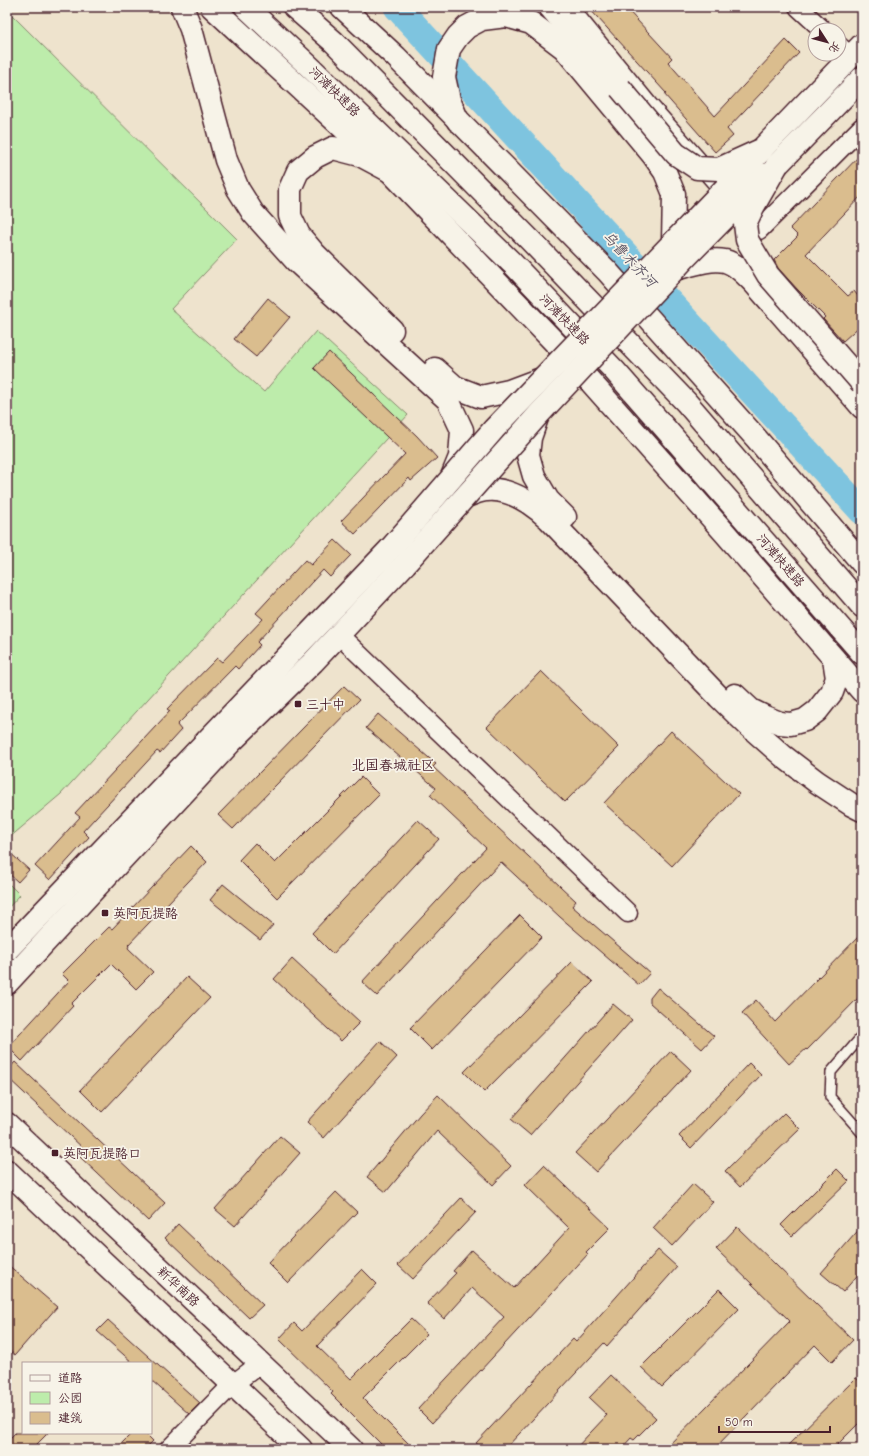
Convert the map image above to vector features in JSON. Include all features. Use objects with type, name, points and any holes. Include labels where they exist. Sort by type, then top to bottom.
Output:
[{"type":"main road","points":[[182,7],[191,29],[226,160],[238,188],[253,212],[296,261],[320,271],[401,338],[455,387],[481,396],[509,391],[541,379]]},
{"type":"main road","points":[[212,7],[390,171],[565,353],[725,533],[862,691]]},
{"type":"main road","name":"河滩快速路","points":[[246,7],[312,68],[512,263],[614,370],[862,653]]},
{"type":"main road","points":[[294,7],[339,48],[530,240],[686,402],[862,606]]},
{"type":"main road","points":[[342,7],[396,57],[607,271],[756,438],[862,563]]},
{"type":"main road","points":[[550,7],[612,92],[666,172],[674,194],[674,241]]},
{"type":"main road","points":[[458,121],[449,100],[444,77],[449,49],[458,36],[467,27],[482,19],[506,16],[531,23],[564,48],[676,154],[697,168],[719,169],[761,150]]},
{"type":"main road","points":[[7,950],[391,548],[494,429],[761,150],[851,49]]},
{"type":"main road","points":[[7,984],[230,743],[339,634],[405,564],[538,415],[675,269],[862,78]]},
{"type":"main road","points":[[390,171],[360,155],[333,148],[315,157],[298,171],[290,189],[290,216],[299,235],[315,254],[320,271],[448,400],[462,430],[460,458],[451,479]]},
{"type":"main road","points":[[777,165],[752,207],[745,224],[747,240],[768,275],[862,383]]},
{"type":"main road","points":[[675,269],[704,261],[725,261],[738,268],[755,284],[862,407]]},
{"type":"main road","points":[[538,415],[530,438],[528,455],[534,476],[548,500],[723,693],[749,726],[783,756],[852,805],[862,810]]},
{"type":"main road","points":[[466,496],[487,490],[503,491],[534,505],[723,693],[765,717],[780,723],[791,724],[805,720],[817,711],[832,692],[837,678],[834,659]]},
{"type":"main road","name":"新华南路","points":[[7,1124],[351,1449]]},
{"type":"main road","points":[[7,1171],[301,1449]]},
{"type":"street","points":[[568,7],[648,105],[759,230],[862,127]]},
{"type":"street","points":[[798,7],[814,22]]},
{"type":"street","points":[[339,634],[628,913]]},
{"type":"street","points":[[169,1449],[232,1384],[261,1363]]},
{"type":"lane","points":[[862,1036],[831,1072],[830,1096],[862,1133]]},
{"type":"green space","points":[[7,10],[237,239],[171,309],[264,392],[316,331],[408,415],[61,794],[9,838],[7,836]]},
{"type":"green space","points":[[7,882],[20,895],[7,909]]},
{"type":"building","points":[[588,7],[625,7],[672,58],[668,62],[715,116],[786,40],[799,53],[727,129],[733,136],[715,152],[664,94],[666,93]]},
{"type":"building","points":[[862,153],[862,195],[806,254],[848,296],[854,291],[862,301],[862,324],[843,341],[823,319],[825,317],[778,268],[774,260],[798,236],[790,228]]},
{"type":"building","points":[[268,298],[290,317],[256,357],[234,339]]},
{"type":"building","points":[[329,352],[417,436],[437,458],[411,481],[409,478],[355,534],[341,521],[405,454],[314,368]]},
{"type":"building","points":[[335,540],[351,555],[330,577],[323,570],[257,642],[260,645],[238,669],[235,666],[177,725],[181,730],[160,753],[157,751],[83,831],[89,837],[50,880],[35,866],[80,817],[75,813],[170,711],[167,709],[217,658],[222,662],[263,619],[256,613],[305,560],[311,565]]},
{"type":"building","points":[[541,671],[619,747],[565,802],[487,727]]},
{"type":"building","points":[[344,686],[359,700],[233,829],[218,815]]},
{"type":"building","points":[[378,714],[436,764],[433,767],[576,901],[572,906],[650,973],[639,985],[560,917],[501,862],[377,996],[362,982],[486,848],[430,795],[436,788],[366,728]]},
{"type":"building","points":[[671,731],[739,794],[672,866],[604,803]]},
{"type":"building","points":[[361,777],[379,795],[277,898],[239,860],[255,843],[275,863]]},
{"type":"building","points":[[418,820],[439,839],[333,954],[312,933]]},
{"type":"building","points":[[191,846],[207,862],[128,945],[128,948],[153,972],[136,989],[111,964],[71,1004],[73,1006],[22,1061],[8,1047],[69,981],[62,974],[109,927],[112,929]]},
{"type":"building","points":[[7,850],[29,870],[18,882],[7,872]]},
{"type":"building","points":[[223,884],[273,925],[260,940],[210,900]]},
{"type":"building","points":[[520,915],[542,937],[432,1050],[410,1028]]},
{"type":"building","points":[[862,933],[862,994],[807,1050],[806,1049],[789,1064],[742,1013],[756,1000],[775,1022]]},
{"type":"building","points":[[292,959],[360,1022],[341,1041],[274,979]]},
{"type":"building","points":[[572,962],[593,982],[484,1092],[464,1072]]},
{"type":"building","points":[[187,977],[210,998],[102,1112],[80,1090]]},
{"type":"building","points":[[658,988],[714,1036],[702,1049],[650,1003],[650,998]]},
{"type":"building","points":[[613,1004],[632,1020],[530,1135],[511,1119]]},
{"type":"building","points":[[380,1041],[397,1057],[324,1138],[307,1122]]},
{"type":"building","points":[[671,1051],[691,1070],[596,1172],[575,1153]]},
{"type":"building","points":[[15,1062],[165,1203],[148,1221],[80,1157],[86,1151],[7,1077],[7,1071]]},
{"type":"building","points":[[749,1063],[761,1075],[691,1148],[679,1136]]},
{"type":"building","points":[[438,1095],[511,1166],[493,1185],[437,1131],[386,1192],[367,1177]]},
{"type":"building","points":[[784,1113],[800,1129],[740,1187],[725,1171]]},
{"type":"building","points":[[280,1136],[300,1153],[235,1226],[215,1209]]},
{"type":"building","points":[[544,1165],[610,1228],[586,1252],[588,1254],[432,1423],[418,1409],[504,1317],[472,1288],[444,1319],[427,1303],[456,1273],[453,1271],[472,1250],[514,1288],[569,1228],[525,1185]]},
{"type":"building","points":[[837,1169],[849,1181],[792,1236],[781,1225]]},
{"type":"building","points":[[693,1184],[713,1202],[672,1246],[653,1228]]},
{"type":"building","points":[[336,1192],[357,1212],[288,1283],[268,1263]]},
{"type":"building","points":[[461,1198],[476,1212],[413,1279],[398,1265]]},
{"type":"building","points":[[178,1224],[263,1305],[249,1318],[165,1238]]},
{"type":"building","points":[[862,1226],[862,1270],[843,1292],[821,1273]]},
{"type":"building","points":[[737,1227],[853,1340],[832,1362],[815,1345],[714,1449],[665,1449],[790,1321],[716,1249]]},
{"type":"building","points":[[658,1250],[677,1267],[607,1346],[604,1343],[505,1449],[483,1449],[476,1443],[573,1339],[576,1342]]},
{"type":"building","points":[[7,1264],[57,1307],[15,1355],[7,1349]]},
{"type":"building","points":[[362,1269],[377,1284],[317,1346],[351,1379],[411,1319],[427,1334],[363,1398],[414,1449],[386,1449],[331,1394],[333,1392],[279,1339],[294,1323],[302,1331]]},
{"type":"building","points":[[719,1289],[739,1309],[662,1387],[641,1367]]},
{"type":"building","points":[[108,1320],[200,1403],[189,1414],[152,1381],[152,1362],[132,1362],[97,1331]]},
{"type":"building","points":[[611,1375],[656,1418],[634,1440],[631,1438],[621,1449],[575,1449],[607,1415],[589,1398]]},
{"type":"building","points":[[856,1378],[862,1383],[862,1420],[833,1449],[784,1449]]},
{"type":"building","points":[[15,1433],[47,1434],[32,1449],[7,1449],[7,1441]]},
{"type":"building","points":[[131,1434],[146,1434],[153,1441],[145,1449],[116,1449]]},
{"type":"waterway","name":"乌鲁木齐河","points":[[397,7],[862,511]]},
{"type":"place","name":"三十中","points":[[298,704]]},
{"type":"place","name":"英阿瓦提路","points":[[105,913]]},
{"type":"place","name":"英阿瓦提路口","points":[[55,1153]]},
{"type":"district","name":"北国春城社区","points":[[393,765]]}]
